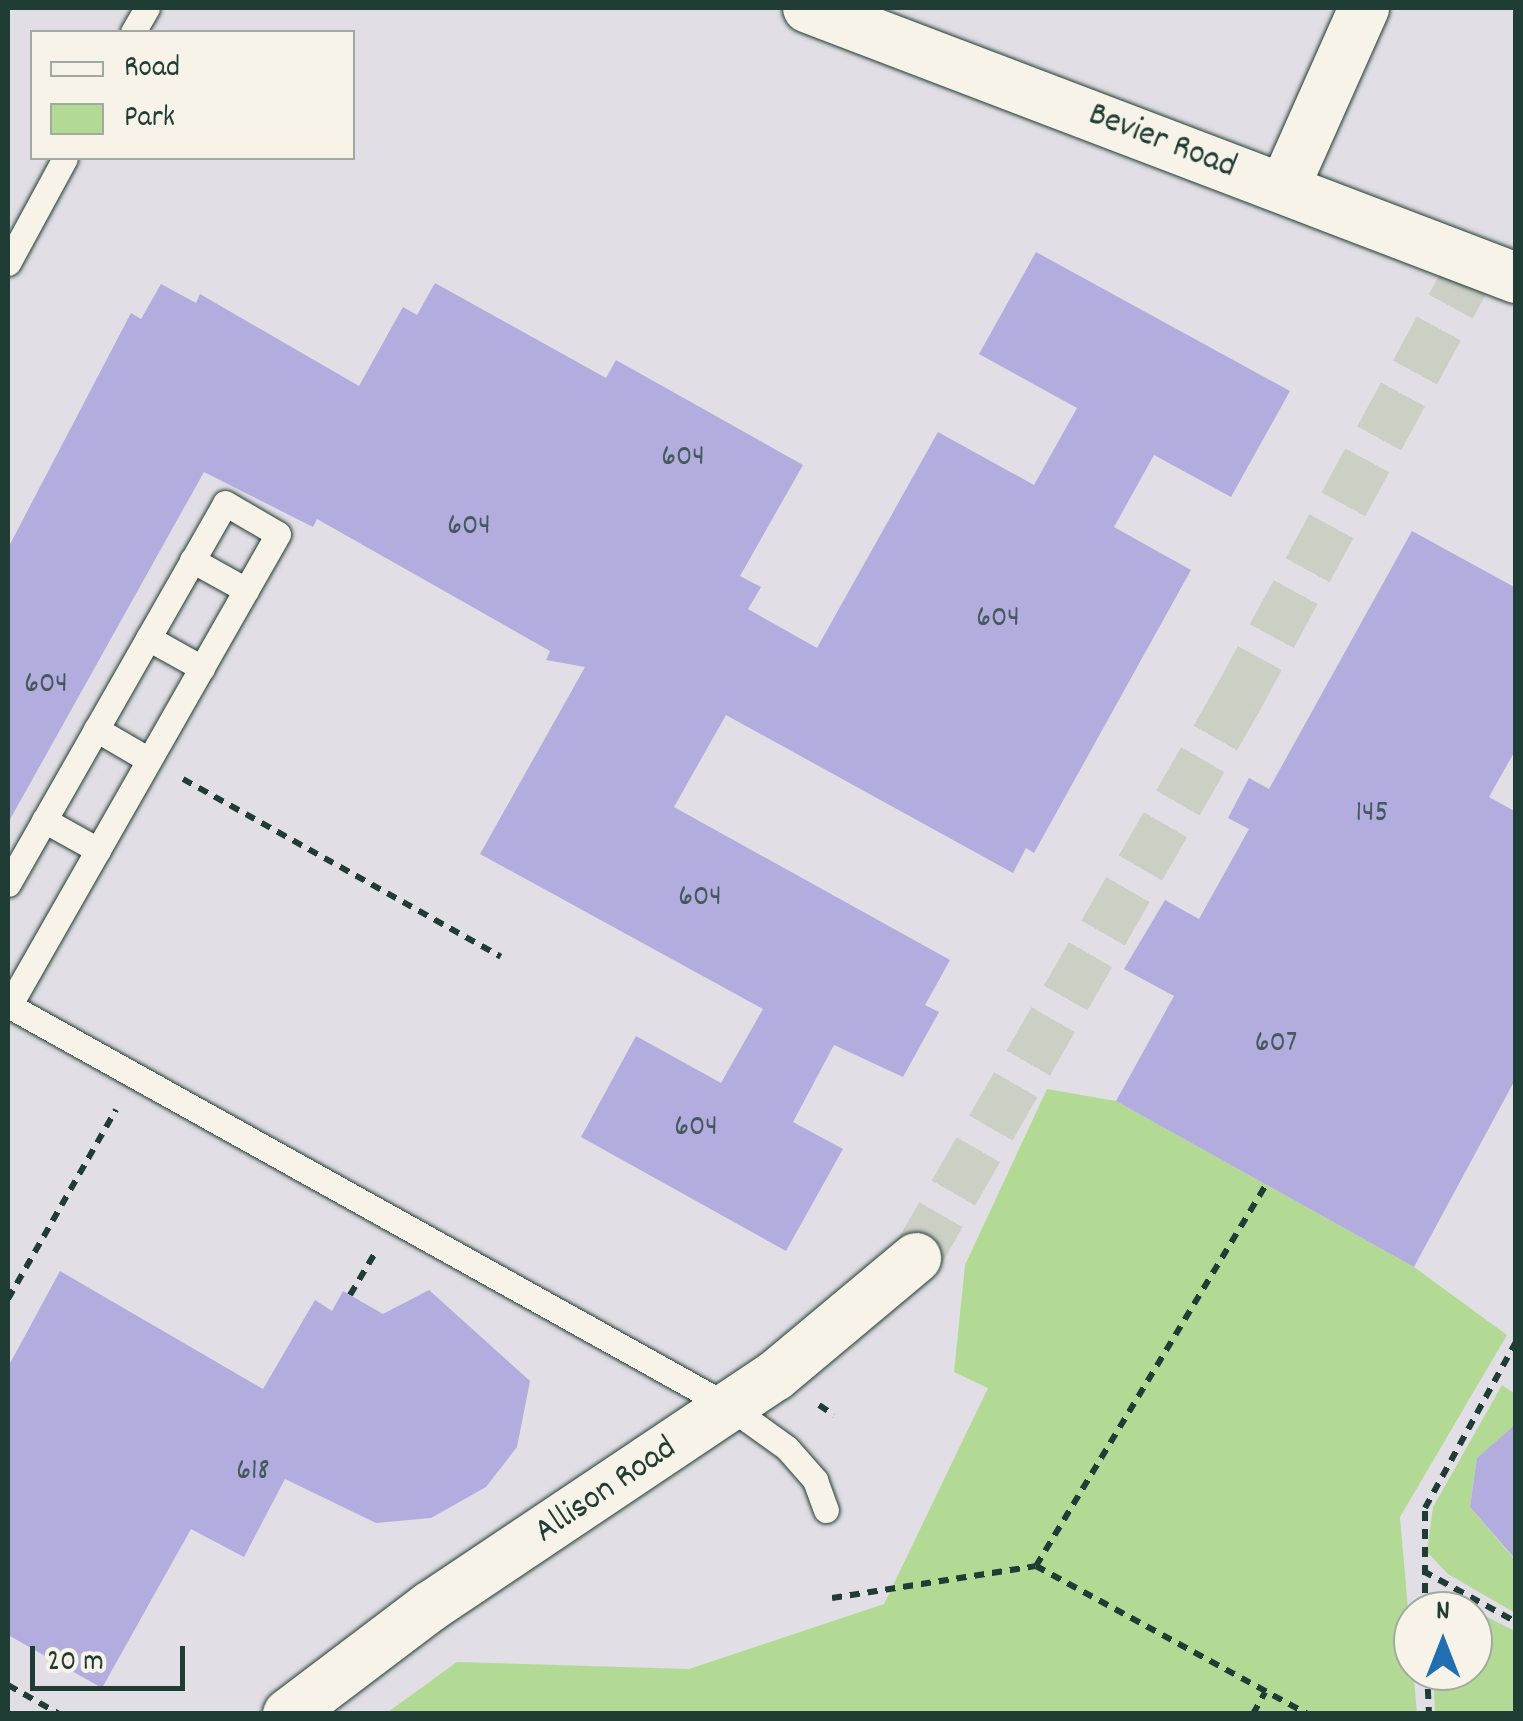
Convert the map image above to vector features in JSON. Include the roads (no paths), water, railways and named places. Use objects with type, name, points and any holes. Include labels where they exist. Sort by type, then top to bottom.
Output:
[{"type":"street","name":"Bevier Road","points":[[808,8],[1516,278]]},
{"type":"street","points":[[1284,188],[1364,8]]},
{"type":"street","name":"Allison Road","points":[[288,1714],[430,1606],[730,1407],[916,1258]]},
{"type":"lane","points":[[134,30],[147,8]]},
{"type":"lane","points":[[8,263],[64,160]]},
{"type":"lane","points":[[8,884],[225,503],[278,534],[8,1006],[730,1407],[788,1448],[814,1480],[826,1510]]},
{"type":"lane","points":[[192,560],[246,590]]},
{"type":"lane","points":[[148,638],[202,668]]},
{"type":"lane","points":[[96,729],[149,760]]},
{"type":"lane","points":[[44,820],[98,850]]},
{"type":"tunnel","points":[[916,1258],[1236,702],[1474,263]]}]
